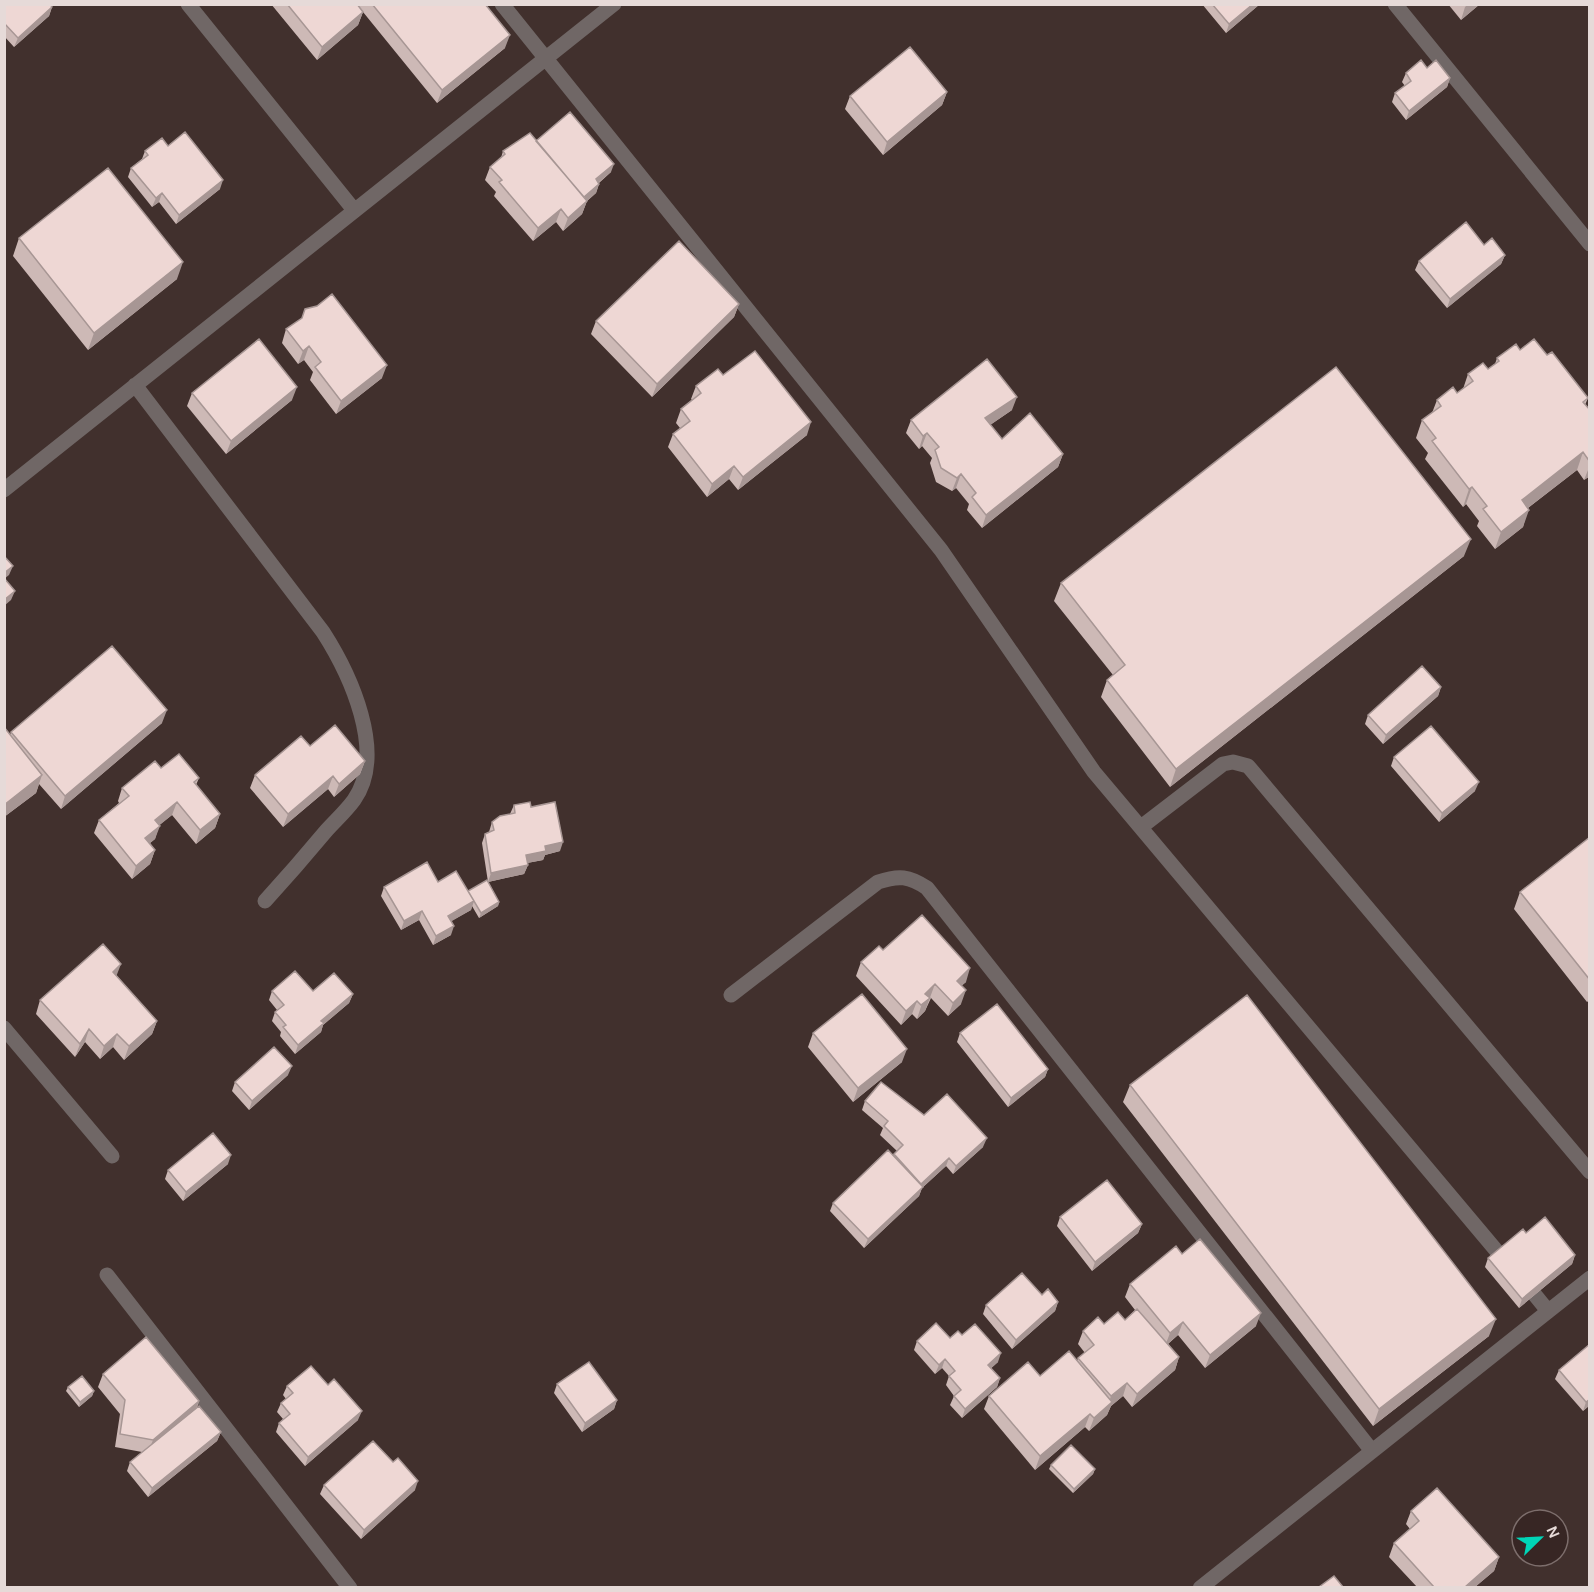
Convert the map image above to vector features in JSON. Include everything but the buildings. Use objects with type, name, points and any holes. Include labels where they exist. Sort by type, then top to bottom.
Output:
[{"type":"street","points":[[188,4],[354,210]]},
{"type":"street","points":[[502,4],[941,550],[1094,772],[1500,1255]]},
{"type":"street","points":[[4,490],[614,4]]},
{"type":"street","points":[[1395,4],[1590,244]]},
{"type":"street","points":[[135,385],[323,632],[338,656],[354,691],[364,725],[366,768],[355,799],[265,901]]},
{"type":"street","points":[[1141,828],[1223,764],[1233,762],[1248,766],[1590,1172]]},
{"type":"street","points":[[731,995],[878,882],[895,876],[912,877],[934,898],[1372,1451]]},
{"type":"street","points":[[4,1028],[112,1156]]},
{"type":"street","points":[[107,1275],[350,1587]]},
{"type":"street","points":[[1200,1587],[1590,1278]]},
{"type":"street","points":[[1535,1295],[1548,1311]]}]
